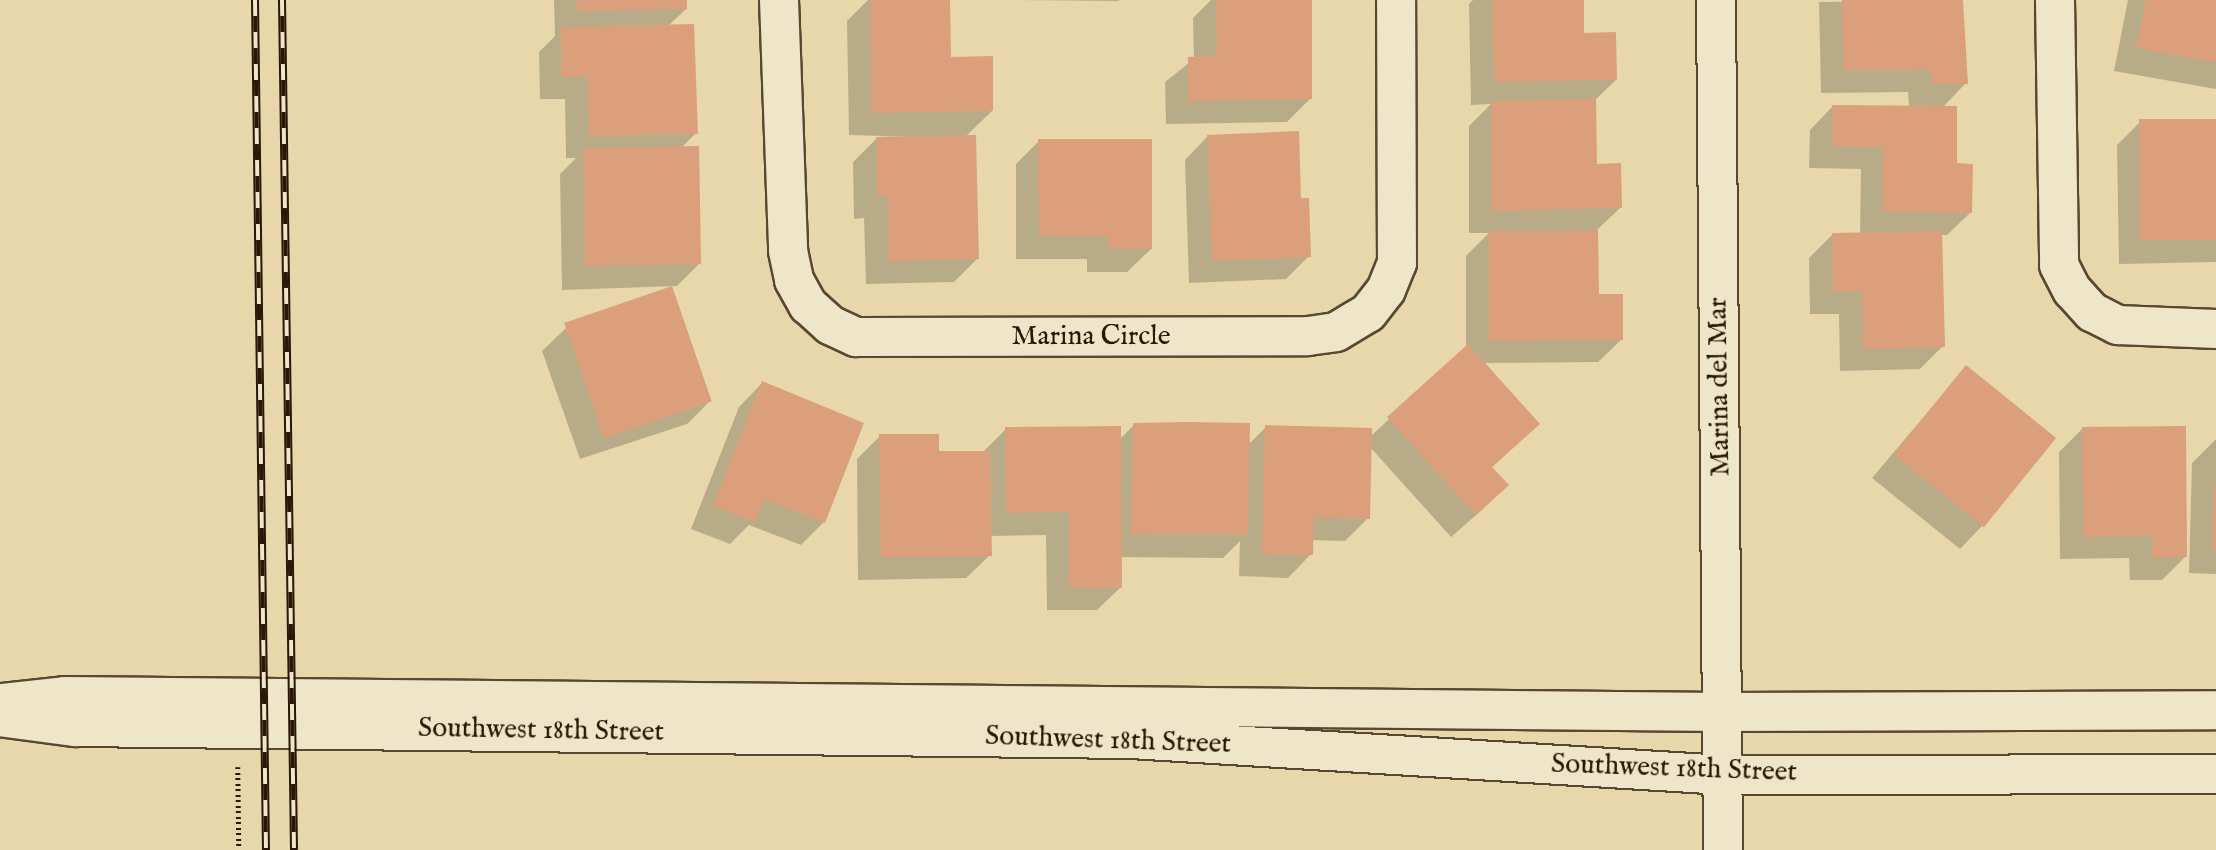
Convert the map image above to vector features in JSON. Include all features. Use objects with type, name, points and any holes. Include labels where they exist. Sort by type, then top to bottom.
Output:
[{"type":"main road","name":"Marina Circle","points":[[779,0],[788,251],[794,280],[808,305],[830,325],[856,337],[1308,336],[1336,332],[1368,313],[1386,290],[1397,263],[1396,0]]},
{"type":"main road","name":"Marina del Mar","points":[[1716,0],[1723,850]]},
{"type":"main road","points":[[2055,0],[2059,265],[2071,290],[2092,312],[2118,325],[2216,329]]},
{"type":"main road","name":"Southwest 18th Street","points":[[0,703],[78,696],[1723,712],[2216,710]]},
{"type":"main road","name":"Southwest 18th Street","points":[[0,717],[75,727],[1131,739],[1724,775],[2216,774]]},
{"type":"path","points":[[238,728],[239,850]]},
{"type":"building","points":[[577,0],[687,0],[687,9],[577,11]]},
{"type":"building","points":[[870,0],[950,0],[951,57],[993,56],[993,111],[871,113]]},
{"type":"building","points":[[1216,0],[1312,0],[1312,99],[1188,101],[1188,57],[1217,56]]},
{"type":"building","points":[[1492,0],[1584,0],[1584,33],[1616,32],[1617,80],[1494,82]]},
{"type":"building","points":[[1842,0],[1963,0],[1968,84],[1932,84],[1931,70],[1843,71]]},
{"type":"building","points":[[2146,0],[2216,0],[2216,62],[2136,48]]},
{"type":"building","points":[[694,24],[698,134],[589,136],[587,76],[562,77],[561,27]]},
{"type":"building","points":[[1596,99],[1597,164],[1621,163],[1622,208],[1491,211],[1491,101]]},
{"type":"building","points":[[1832,105],[1957,106],[1957,163],[1973,164],[1972,213],[1882,212],[1883,147],[1832,146]]},
{"type":"building","points":[[2139,119],[2216,119],[2216,240],[2139,240]]},
{"type":"building","points":[[1299,131],[1301,198],[1309,198],[1311,257],[1212,261],[1207,135]]},
{"type":"building","points":[[976,135],[979,259],[889,261],[887,196],[877,196],[876,137]]},
{"type":"building","points":[[1038,139],[1152,139],[1152,249],[1109,249],[1109,236],[1039,236]]},
{"type":"building","points":[[699,146],[701,264],[585,266],[583,148]]},
{"type":"building","points":[[1598,230],[1599,294],[1623,294],[1623,340],[1489,341],[1489,231]]},
{"type":"building","points":[[1942,231],[1945,347],[1863,349],[1862,291],[1833,292],[1832,233]]},
{"type":"building","points":[[672,286],[712,401],[604,438],[564,323]]},
{"type":"building","points":[[1468,344],[1540,424],[1492,467],[1509,485],[1476,515],[1387,417]]},
{"type":"building","points":[[1966,365],[2056,438],[1984,527],[1894,454]]},
{"type":"building","points":[[762,381],[864,423],[825,523],[764,499],[755,522],[713,506]]},
{"type":"building","points":[[1133,423],[1250,423],[1248,535],[1131,534]]},
{"type":"building","points":[[1265,425],[1372,428],[1370,519],[1314,517],[1313,555],[1262,554]]},
{"type":"building","points":[[1121,426],[1122,588],[1069,588],[1069,512],[1006,513],[1005,427]]},
{"type":"building","points":[[2186,426],[2187,557],[2152,558],[2152,535],[2083,537],[2082,427]]},
{"type":"building","points":[[879,434],[939,434],[939,451],[990,451],[992,556],[881,557]]},
{"type":"building","points":[[2216,485],[2216,551],[2212,550]]},
{"type":"railway","points":[[255,0],[266,850]]},
{"type":"railway","points":[[282,0],[294,850]]}]
